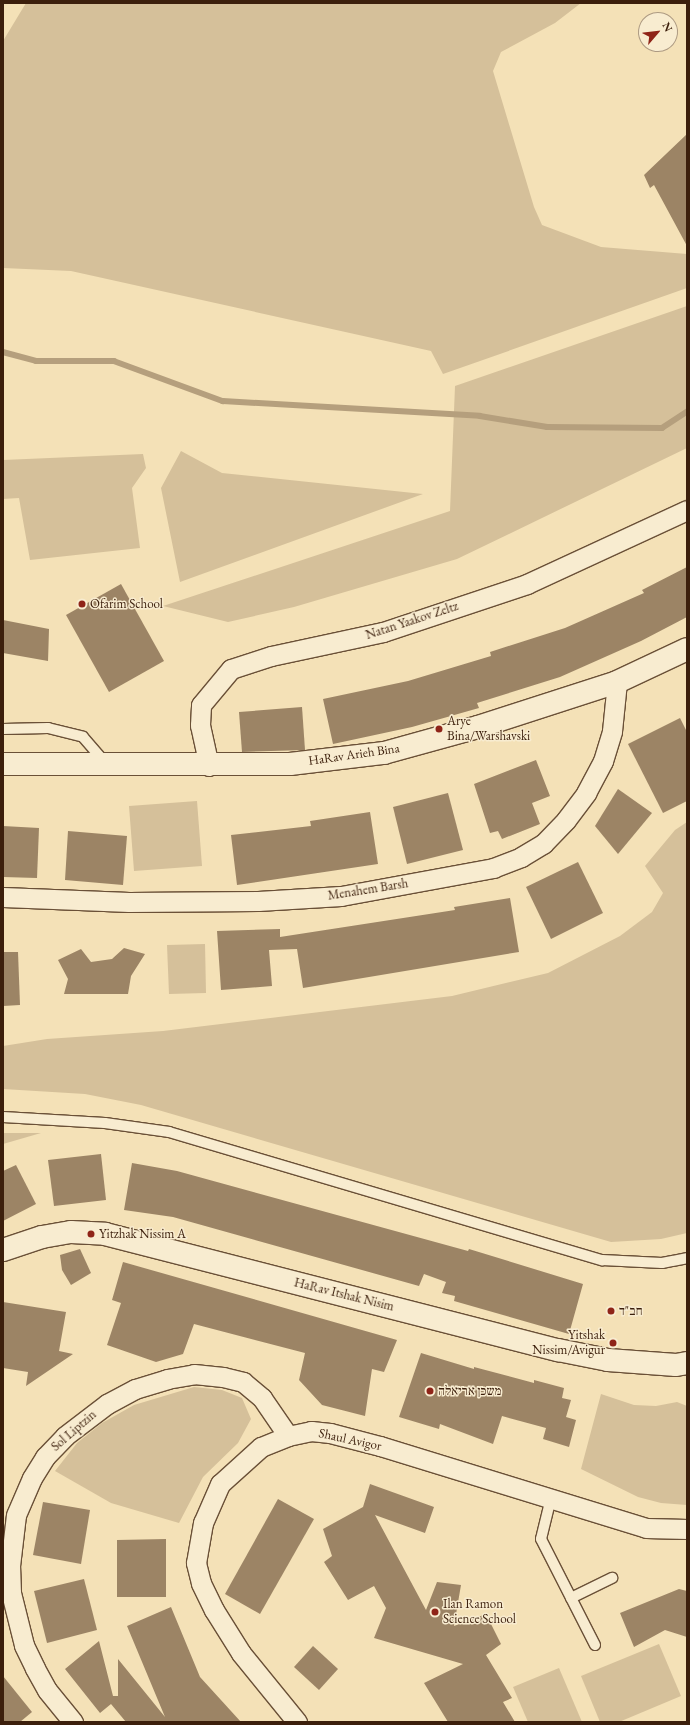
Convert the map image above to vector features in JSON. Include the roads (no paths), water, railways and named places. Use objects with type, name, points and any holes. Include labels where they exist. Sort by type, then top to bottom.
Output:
[{"type":"street","name":"Natan Yaakov Zeltz","points":[[209,766],[200,725],[201,705],[231,669],[271,656],[383,632],[527,584],[687,510]]},
{"type":"street","name":"HaRav Arieh Bina","points":[[3,764],[209,766],[290,764],[384,753],[478,727],[618,682],[687,649]]},
{"type":"street","name":"Menahem Barsh","points":[[3,897],[129,902],[258,901],[341,896],[493,868],[521,857],[543,844],[566,820],[586,793],[603,761],[612,731],[618,682]]},
{"type":"street","name":"HaRav Itshak Nisim","points":[[3,1250],[42,1237],[71,1232],[105,1234],[558,1350],[608,1360],[676,1365],[687,1363]]},
{"type":"street","name":"Sol Liptzin","points":[[73,1722],[47,1690],[35,1668],[24,1645],[11,1593],[10,1566],[16,1515],[32,1478],[46,1457],[65,1436],[108,1404],[135,1389],[167,1379],[194,1374],[223,1377],[243,1382],[262,1398],[288,1436]]},
{"type":"street","name":"Shaul Avigor","points":[[297,1722],[246,1659],[214,1610],[201,1583],[196,1563],[203,1523],[220,1484],[262,1447],[288,1436],[311,1431],[330,1433],[380,1446],[646,1528],[687,1529]]},
{"type":"lane","points":[[3,729],[48,728],[83,737],[108,765]]},
{"type":"lane","points":[[3,1118],[105,1123],[169,1132],[602,1260],[662,1263],[687,1258]]},
{"type":"lane","points":[[551,1498],[540,1540],[595,1645]]},
{"type":"lane","points":[[571,1598],[612,1578]]},
{"type":"waterway","points":[[3,352],[36,361],[114,361],[223,401],[480,416],[547,427],[662,428],[687,412]]},
{"type":"place","name":"Ofarim School","points":[[82,604]]},
{"type":"place","name":"Arye Bina/Warshavski","points":[[439,729]]},
{"type":"place","name":"Yitzhak Nissim A","points":[[91,1234]]},
{"type":"place","name":"חב\"ד","points":[[611,1311]]},
{"type":"place","name":"Yitshak Nissim/Avigur","points":[[613,1343]]},
{"type":"place","name":"משכן אריאלה","points":[[430,1391]]},
{"type":"place","name":"Ilan Ramon Science School","points":[[435,1612]]}]
